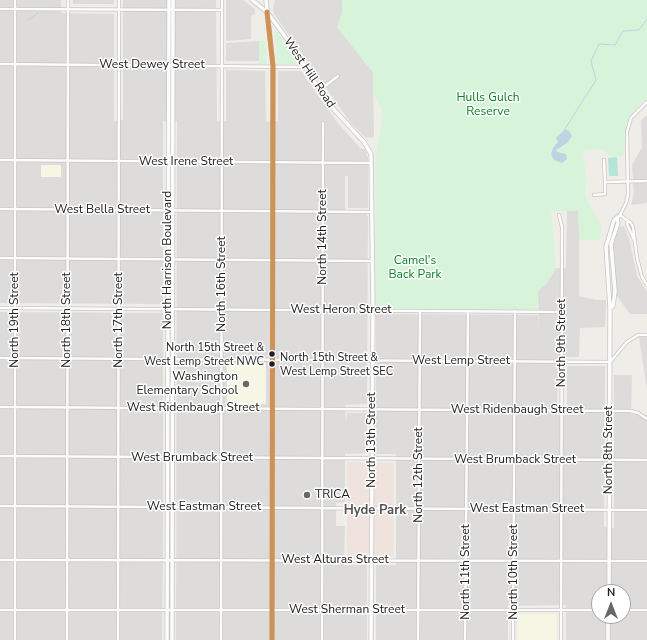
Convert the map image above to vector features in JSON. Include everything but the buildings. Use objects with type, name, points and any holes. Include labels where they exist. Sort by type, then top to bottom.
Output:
[{"type":"street","name":"North 19th Street","points":[[15,0],[15,640]]},
{"type":"street","name":"North 18th Street","points":[[66,640],[68,0]]},
{"type":"street","name":"North 17th Street","points":[[118,640],[119,0]]},
{"type":"street","name":"North Harrison Boulevard","points":[[168,640],[167,507],[173,359],[168,260],[173,161],[173,66],[171,10],[169,0]]},
{"type":"street","name":"North Harrison Boulevard","points":[[172,640],[172,458],[168,359],[173,260],[168,161],[168,66],[171,10],[173,0]]},
{"type":"street","name":"North 16th Street","points":[[221,640],[222,0]]},
{"type":"street","name":"West Hill Road","points":[[252,0],[267,12],[320,91],[342,120],[366,145]]},
{"type":"street","points":[[266,0],[272,66],[273,162],[272,640]]},
{"type":"street","points":[[0,9],[222,10]]},
{"type":"street","name":"West Dewey Street","points":[[0,64],[305,67]]},
{"type":"street","points":[[320,91],[338,76]]},
{"type":"street","name":"North 8th Street","points":[[609,584],[610,308],[613,306],[614,291],[611,244],[619,216],[626,203],[628,182],[626,143],[629,125],[631,118],[647,102]]},
{"type":"street","name":"North 14th Street","points":[[322,640],[323,123]]},
{"type":"street","name":"North 13th Street","points":[[366,145],[371,154],[372,163],[372,640]]},
{"type":"street","name":"West Irene Street","points":[[0,160],[372,163]]},
{"type":"street","points":[[594,195],[605,194],[604,160]]},
{"type":"street","points":[[605,182],[647,181]]},
{"type":"street","name":"West Bella Street","points":[[0,209],[372,212]]},
{"type":"street","name":"North 9th Street","points":[[559,215],[562,227],[560,640]]},
{"type":"street","points":[[619,216],[632,223],[634,227],[635,242],[642,276],[647,285]]},
{"type":"street","points":[[628,221],[627,224],[635,242]]},
{"type":"street","points":[[0,258],[373,261]]},
{"type":"street","name":"West Heron Street","points":[[0,308],[562,312]]},
{"type":"street","name":"North 12th Street","points":[[418,640],[420,311]]},
{"type":"street","name":"North 11th Street","points":[[465,640],[468,311]]},
{"type":"street","name":"North 10th Street","points":[[513,640],[515,312]]},
{"type":"street","points":[[610,362],[622,346],[630,339],[638,335],[647,335]]},
{"type":"street","name":"West Lemp Street","points":[[0,358],[610,362]]},
{"type":"street","name":"West Ridenbaugh Street","points":[[0,407],[633,411],[647,419]]},
{"type":"street","name":"West Brumback Street","points":[[0,456],[647,460]]},
{"type":"street","name":"West Eastman Street","points":[[0,506],[647,510]]},
{"type":"street","name":"West Alturas Street","points":[[0,560],[647,561]]},
{"type":"street","name":"West Sherman Street","points":[[0,610],[591,610]]},
{"type":"street","points":[[631,610],[647,610]]},
{"type":"street","points":[[608,624],[608,640]]},
{"type":"shaded area","points":[[0,0],[61,0],[61,13],[114,14],[114,121],[123,120],[123,0],[216,0],[217,121],[226,121],[226,70],[265,71],[266,122],[278,121],[278,71],[301,71],[337,122],[361,149],[365,149],[368,158],[368,208],[348,208],[348,176],[345,176],[345,214],[366,214],[368,217],[367,404],[345,405],[346,422],[347,413],[367,413],[367,453],[345,454],[345,502],[336,503],[336,526],[345,526],[344,565],[367,565],[367,640],[176,640],[177,121],[163,121],[163,304],[0,303]]},
{"type":"shaded area","points":[[73,0],[114,0],[114,4],[73,4]]},
{"type":"shaded area","points":[[226,0],[243,0],[255,9],[255,14],[251,16],[251,39],[226,41]]},
{"type":"shaded area","points":[[275,0],[342,0],[342,14],[337,27],[373,72],[374,137],[366,138],[350,122],[274,14],[273,7]]},
{"type":"shaded area","points":[[259,41],[259,61],[226,61],[226,43]]},
{"type":"shaded area","points":[[647,115],[647,203],[631,205],[634,193],[632,165],[642,147],[641,120]]},
{"type":"shaded area","points":[[41,165],[61,165],[61,177],[41,177]]},
{"type":"shaded area","points":[[567,211],[579,211],[579,296],[596,300],[606,300],[605,327],[580,328],[579,357],[558,357],[557,415],[578,415],[578,406],[567,406],[567,366],[605,366],[604,527],[614,528],[614,375],[632,375],[631,414],[647,415],[647,640],[566,640],[566,605],[508,606],[508,640],[376,640],[376,565],[396,565],[396,454],[376,454],[376,314],[538,315],[539,327],[538,291],[546,284],[556,268],[566,268]]},
{"type":"shaded area","points":[[624,226],[629,238],[637,276],[647,292],[647,314],[630,314],[617,296],[613,246],[619,227]]},
{"type":"shaded area","points":[[0,312],[163,313],[162,640],[0,640]]},
{"type":"shaded area","points":[[639,337],[647,337],[647,390]]},
{"type":"shaded area","name":"Washington Elementary School","points":[[227,363],[266,363],[266,404],[227,404]]},
{"type":"shaded area","points":[[347,462],[394,463],[393,556],[347,556]]},
{"type":"shaded area","points":[[518,614],[556,614],[556,640],[518,640]]},
{"type":"green space","name":"Hulls Gulch Reserve","points":[[342,0],[647,0],[647,96],[627,122],[623,156],[613,157],[601,149],[583,150],[586,180],[585,196],[601,225],[600,240],[579,240],[578,211],[551,211],[556,268],[546,284],[538,291],[537,310],[375,308],[376,157],[383,113],[373,91],[373,72],[337,27],[342,14]]},
{"type":"green space","points":[[275,29],[296,60],[296,64],[277,64]]},
{"type":"green space","points":[[259,41],[265,41],[267,64],[259,64]]},
{"type":"green space","points":[[617,157],[618,176],[609,176],[608,158]]},
{"type":"water","points":[[565,129],[569,131],[572,136],[567,143],[556,150],[557,152],[566,154],[567,159],[562,163],[554,160],[551,154],[553,148],[558,142],[556,138]]},
{"type":"waterway","points":[[28,20],[38,13]]},
{"type":"waterway","points":[[565,129],[596,80],[591,61],[599,44],[615,45],[623,31],[639,30],[647,19]]},
{"type":"transit line","points":[[267,12],[273,66],[272,640]]},
{"type":"place","name":"North 15th Street & West Lemp Street NWC","points":[[272,354]]},
{"type":"place","name":"North 15th Street & West Lemp Street SEC","points":[[272,364]]},
{"type":"place","name":"Washington Elementary School","points":[[246,384]]},
{"type":"place","name":"TRICA","points":[[307,495]]},
{"type":"district","name":"Hyde Park","points":[[375,511]]},
{"type":"park label","name":"Camel's Back Park","points":[[415,268]]}]
